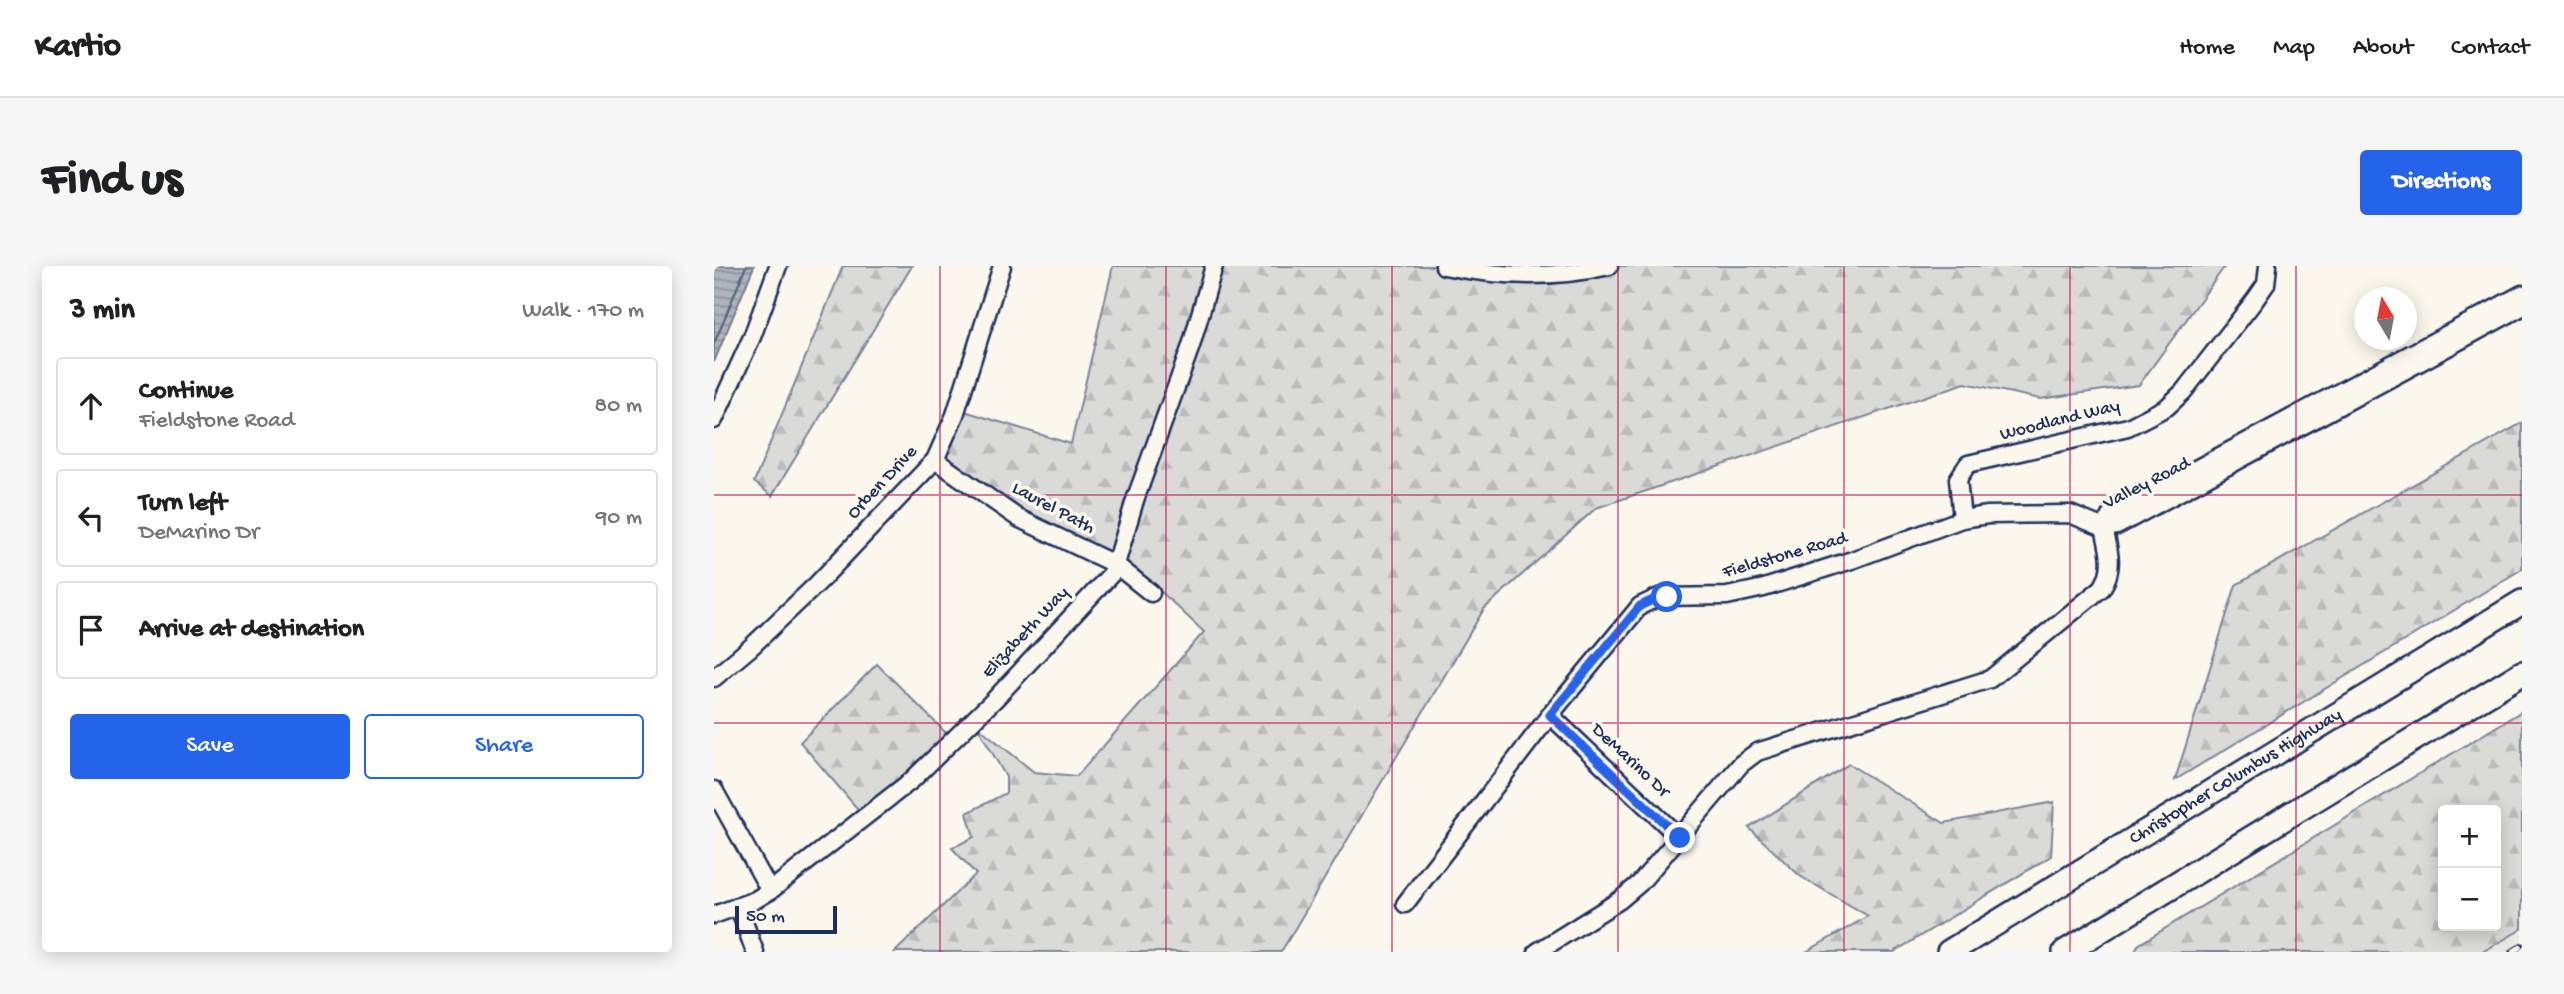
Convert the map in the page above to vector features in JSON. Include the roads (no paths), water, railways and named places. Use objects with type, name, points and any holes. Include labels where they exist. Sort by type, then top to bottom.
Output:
[{"type":"highway","name":"Christopher Columbus Highway","points":[[1949,952],[2522,602]]},
{"type":"highway","points":[[2065,952],[2522,673]]},
{"type":"street","points":[[714,420],[752,337],[778,266]]},
{"type":"street","name":"Orben Drive","points":[[714,678],[817,584],[935,460],[955,415],[1002,266]]},
{"type":"street","name":"Elizabeth Way","points":[[714,915],[770,891],[912,780],[995,698],[1114,571],[1135,500],[1191,346],[1214,266]]},
{"type":"street","points":[[1444,266],[1485,274],[1534,276],[1609,266]]},
{"type":"street","name":"Woodland Way","points":[[1962,519],[1958,479],[1968,464],[2128,427],[2167,407],[2183,392],[2255,300],[2266,284],[2268,266]]},
{"type":"street","name":"Valley Road","points":[[2104,528],[2110,516],[2123,508],[2522,294]]},
{"type":"street","name":"Valley Road","points":[[2104,528],[2117,526],[2522,307]]},
{"type":"street","name":"Laurel Path","points":[[935,460],[1018,518],[1116,565],[1151,593]]},
{"type":"street","name":"Fieldstone Road","points":[[1405,904],[1550,715],[1640,606],[1659,597],[1727,596],[1764,588],[1852,560],[1962,519],[1988,515],[2070,514],[2104,528]]},
{"type":"street","points":[[1536,952],[1620,900],[1640,883],[1741,764],[1756,752],[1990,680],[2102,588],[2109,577],[2111,565],[2104,528]]},
{"type":"street","name":"DeMarino Dr","points":[[1550,715],[1680,838]]},
{"type":"street","points":[[714,790],[770,891]]},
{"type":"street","points":[[738,906],[755,952]]},
{"type":"water","points":[[714,266],[754,266],[714,362]]},
{"type":"railway","points":[[2512,952],[2522,946]]}]
